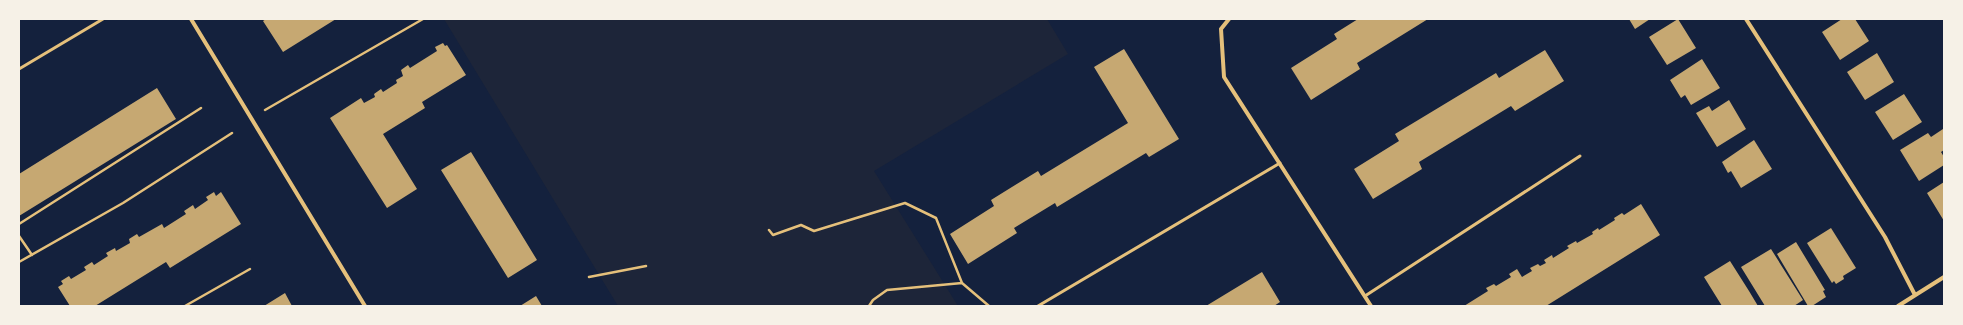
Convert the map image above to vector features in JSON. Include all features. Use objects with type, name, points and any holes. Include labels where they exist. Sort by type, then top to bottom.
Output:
[{"type":"street","points":[[191,19],[365,306]]},
{"type":"street","points":[[1229,19],[1221,29],[1224,77],[1371,306]]},
{"type":"street","points":[[1746,19],[1885,237],[1915,295]]},
{"type":"street","points":[[1898,306],[1944,277]]},
{"type":"lane","points":[[19,69],[102,19]]},
{"type":"lane","points":[[1365,296],[1580,156]]},
{"type":"lane","points":[[1038,306],[1280,163]]},
{"type":"path","points":[[262,112],[422,19]]},
{"type":"path","points":[[19,224],[201,108]]},
{"type":"path","points":[[19,262],[123,203],[232,133]]},
{"type":"path","points":[[769,230],[773,235],[800,225],[814,232],[905,203],[936,218],[962,283],[989,306]]},
{"type":"path","points":[[19,236],[32,255]]},
{"type":"path","points":[[589,277],[646,266]]},
{"type":"path","points":[[185,306],[250,268]]},
{"type":"path","points":[[869,306],[873,300],[887,290],[962,283]]},
{"type":"shaded area","points":[[444,19],[1047,19],[1068,54],[874,171],[958,306],[618,306]]},
{"type":"building","points":[[266,19],[336,19],[283,52],[263,21]]},
{"type":"building","points":[[1358,19],[1428,19],[1357,63],[1360,69],[1311,100],[1291,68],[1337,39],[1334,34]]},
{"type":"building","points":[[1629,19],[1650,19],[1635,29]]},
{"type":"building","points":[[1678,19],[1696,48],[1667,65],[1649,37]]},
{"type":"building","points":[[1842,19],[1855,19],[1869,41],[1840,60],[1822,32]]},
{"type":"building","points":[[443,43],[445,46],[447,45],[466,75],[422,102],[425,108],[383,134],[417,189],[387,208],[330,118],[361,98],[364,103],[375,97],[374,94],[381,89],[383,92],[397,83],[396,80],[403,76],[401,70],[408,65],[410,68],[437,51],[435,47]]},
{"type":"building","points":[[1124,49],[1179,139],[1149,157],[1146,153],[1057,207],[1055,203],[1014,228],[1017,233],[968,264],[950,234],[994,206],[991,200],[1038,171],[1041,176],[1128,123],[1094,67]]},
{"type":"building","points":[[1545,50],[1564,81],[1515,111],[1511,106],[1419,162],[1422,169],[1373,199],[1354,169],[1399,141],[1395,134],[1496,73],[1499,78]]},
{"type":"building","points":[[1877,53],[1894,82],[1865,100],[1847,72]]},
{"type":"building","points":[[1702,59],[1720,88],[1691,105],[1685,95],[1681,98],[1670,80]]},
{"type":"building","points":[[157,88],[176,119],[19,216],[19,174]]},
{"type":"building","points":[[1904,94],[1922,122],[1893,140],[1875,112]]},
{"type":"building","points":[[1729,100],[1746,129],[1717,147],[1696,113],[1709,106],[1712,111]]},
{"type":"building","points":[[1943,129],[1944,150],[1941,152],[1944,157],[1944,165],[1919,181],[1900,150],[1928,133],[1931,137]]},
{"type":"building","points":[[1754,140],[1772,169],[1741,188],[1731,171],[1728,173],[1722,162]]},
{"type":"building","points":[[471,152],[537,260],[508,278],[441,170]]},
{"type":"building","points":[[1944,182],[1944,221],[1927,193]]},
{"type":"building","points":[[214,192],[216,196],[221,192],[241,224],[170,268],[166,262],[95,306],[70,306],[58,287],[63,284],[61,281],[69,276],[71,279],[86,270],[84,267],[92,262],[94,265],[108,256],[106,253],[115,248],[116,251],[130,243],[129,239],[137,234],[139,237],[162,224],[164,228],[186,214],[184,211],[193,205],[195,209],[208,200],[206,197]]},
{"type":"building","points":[[1641,204],[1660,235],[1546,306],[1464,306],[1488,291],[1486,288],[1494,284],[1496,286],[1511,277],[1509,274],[1517,269],[1522,277],[1532,271],[1530,268],[1538,264],[1540,266],[1546,263],[1544,260],[1552,255],[1553,258],[1569,248],[1567,246],[1576,241],[1577,243],[1593,234],[1592,232],[1598,228],[1599,230],[1615,220],[1614,218],[1622,213],[1624,215]]},
{"type":"building","points":[[1831,228],[1856,268],[1843,276],[1844,279],[1836,284],[1834,281],[1832,283],[1807,243]]},
{"type":"building","points":[[1796,242],[1825,290],[1823,291],[1826,297],[1812,306],[1808,306],[1777,254]]},
{"type":"building","points":[[1771,249],[1803,300],[1794,306],[1765,306],[1741,267]]},
{"type":"building","points":[[1730,261],[1758,306],[1722,306],[1704,277]]},
{"type":"building","points":[[1262,272],[1280,302],[1274,306],[1206,306]]},
{"type":"building","points":[[285,293],[292,306],[264,306]]},
{"type":"building","points":[[536,296],[542,306],[520,306]]}]
